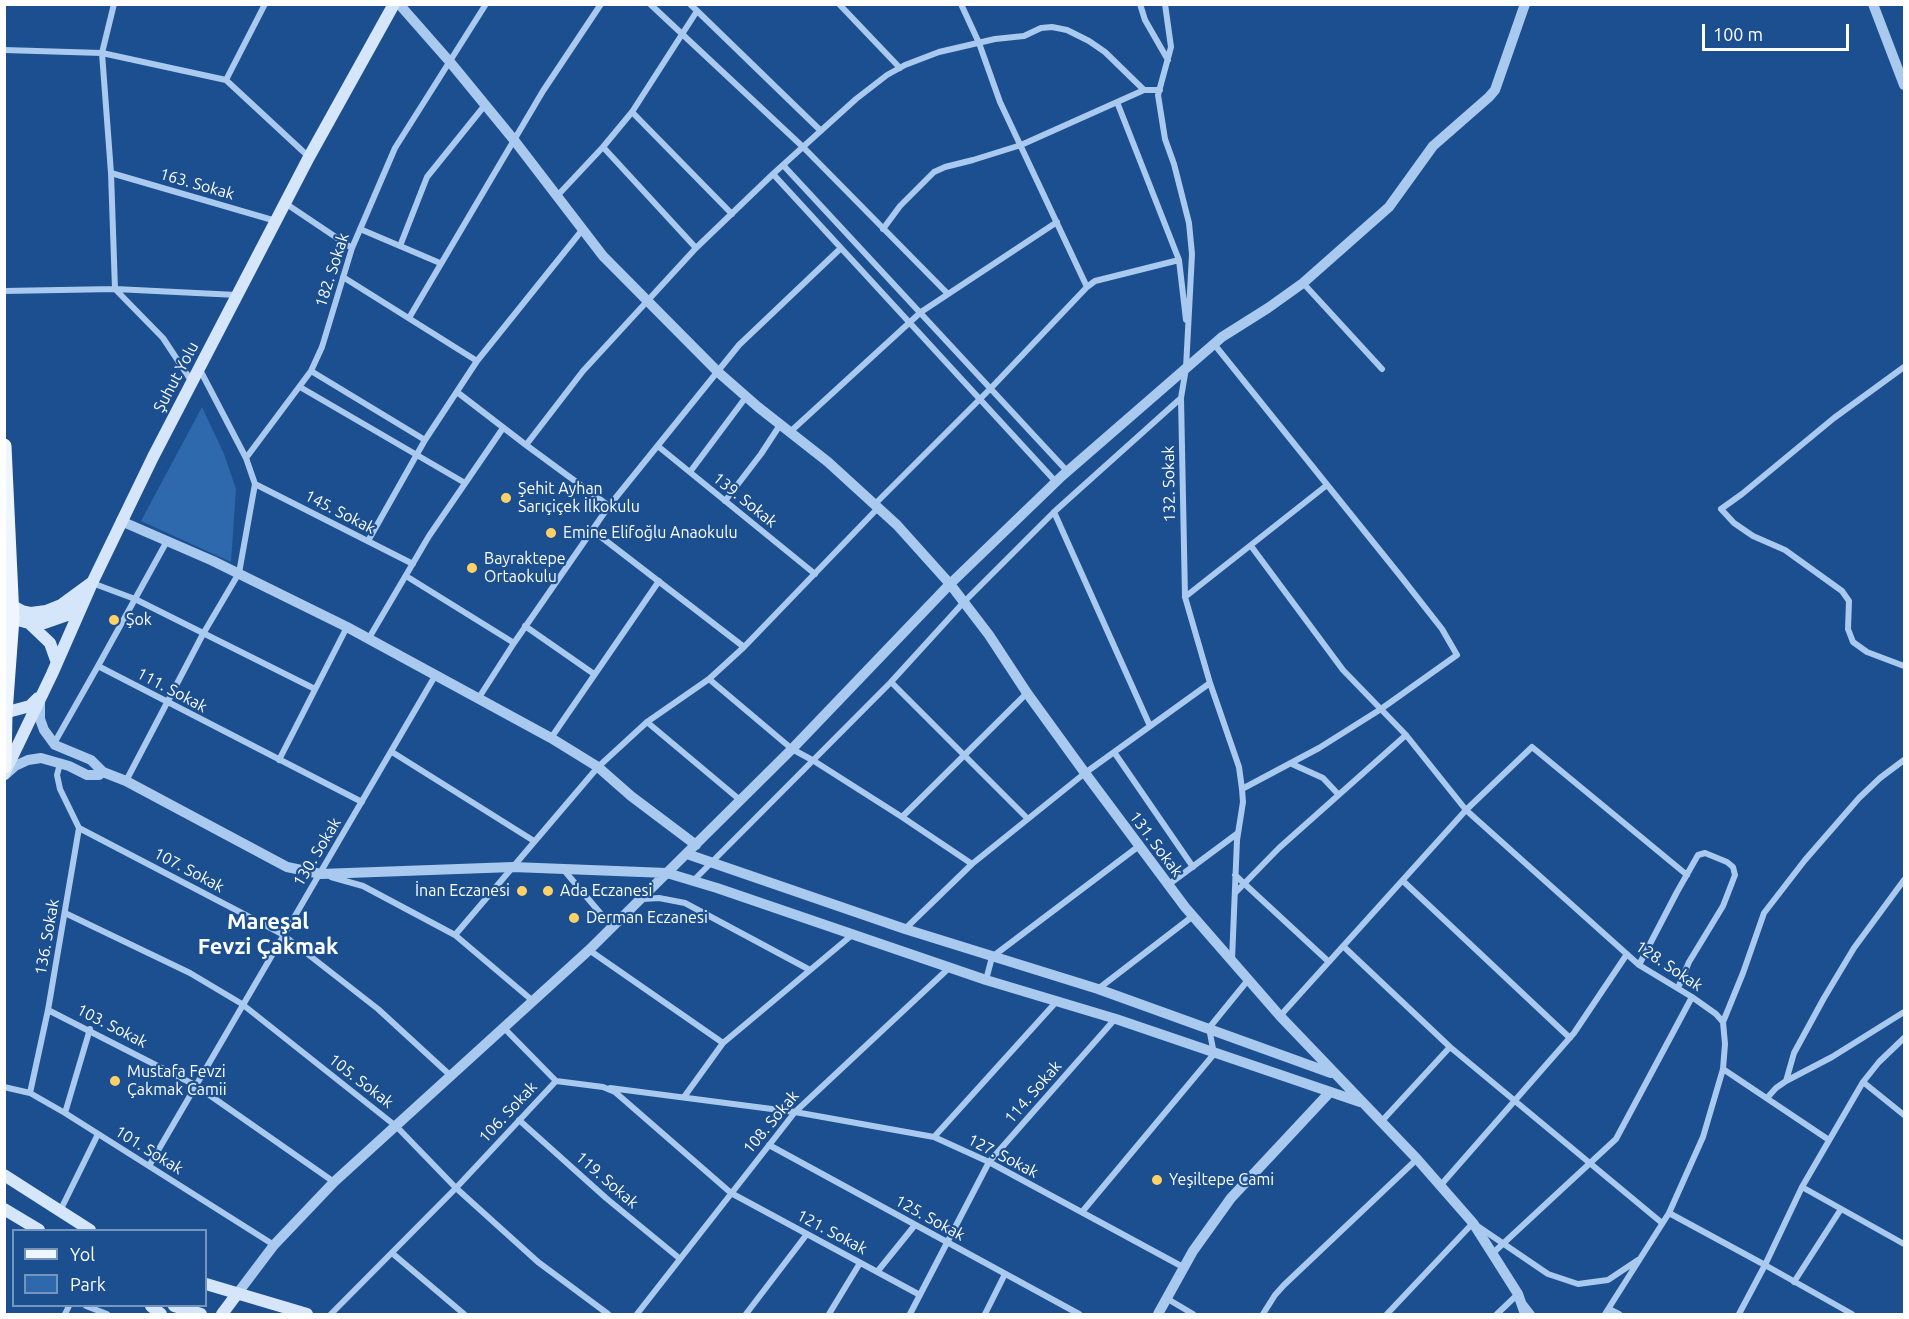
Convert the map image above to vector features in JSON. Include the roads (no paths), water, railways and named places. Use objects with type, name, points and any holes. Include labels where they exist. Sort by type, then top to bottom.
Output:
[{"type":"main road","name":"Şuhut Yolu","points":[[4,775],[57,663],[88,586],[153,457],[309,157],[394,4]]},
{"type":"main road","points":[[4,446],[9,614],[4,766]]},
{"type":"main road","points":[[9,614],[21,611],[31,613],[46,611],[61,605],[88,586]]},
{"type":"main road","points":[[29,623],[44,623],[67,615],[88,586]]},
{"type":"main road","points":[[9,614],[29,623],[50,643],[57,663]]},
{"type":"main road","points":[[5,713],[30,706],[42,695]]},
{"type":"main road","points":[[4,1175],[88,1229]]},
{"type":"main road","points":[[4,1209],[37,1229]]},
{"type":"main road","points":[[207,1284],[307,1314]]},
{"type":"main road","points":[[222,1314],[237,1294]]},
{"type":"main road","points":[[178,1308],[201,1314]]},
{"type":"street","points":[[114,4],[102,53],[111,173],[115,289],[163,338],[192,382]]},
{"type":"street","points":[[226,80],[266,4]]},
{"type":"street","name":"131. Sokak","points":[[399,4],[486,105],[603,256],[718,372],[828,462],[897,525],[950,584],[989,635],[1084,773],[1193,916],[1280,1016],[1417,1160],[1473,1223],[1518,1294],[1524,1314]]},
{"type":"street","name":"182. Sokak","points":[[246,458],[311,371],[322,347],[352,248],[395,148],[486,4]]},
{"type":"street","points":[[409,318],[543,92],[601,4]]},
{"type":"street","points":[[650,4],[803,147],[948,294]]},
{"type":"street","points":[[690,4],[821,131]]},
{"type":"street","points":[[839,4],[900,68]]},
{"type":"street","points":[[961,4],[979,43],[1000,102],[1087,287]]},
{"type":"street","points":[[1140,4],[1144,20],[1168,60]]},
{"type":"street","name":"132. Sokak","points":[[1165,4],[1171,47],[1158,95],[1165,139],[1189,223],[1192,254],[1186,369],[1181,398],[1185,597],[1210,683],[1239,767],[1243,802],[1235,875],[1232,961]]},
{"type":"street","points":[[237,1294],[274,1245],[334,1182],[589,950],[792,749],[950,584],[1067,471],[1214,344],[1303,283],[1389,207],[1433,146],[1495,90],[1525,4]]},
{"type":"street","points":[[1873,4],[1905,85]]},
{"type":"street","points":[[558,195],[632,112],[698,11]]},
{"type":"street","points":[[525,445],[583,371],[696,248],[856,99],[900,68],[939,52],[1024,36],[1041,28],[1052,27],[1068,30],[1089,41],[1105,52],[1144,90]]},
{"type":"street","points":[[4,50],[102,53],[226,80],[309,157]]},
{"type":"street","points":[[883,229],[910,195],[934,172],[1021,145],[1144,90],[1160,90]]},
{"type":"street","points":[[1117,102],[1179,260],[1184,287],[1188,342]]},
{"type":"street","points":[[400,246],[427,177],[486,105]]},
{"type":"street","points":[[632,112],[732,214]]},
{"type":"street","points":[[603,147],[696,248]]},
{"type":"street","points":[[783,165],[1067,471]]},
{"type":"street","name":"163. Sokak","points":[[111,173],[276,221]]},
{"type":"street","points":[[773,174],[1056,482]]},
{"type":"street","points":[[285,203],[352,248]]},
{"type":"street","points":[[790,432],[921,312],[1057,222]]},
{"type":"street","points":[[360,229],[440,263]]},
{"type":"street","points":[[368,541],[425,440],[477,361],[583,229]]},
{"type":"street","points":[[477,699],[609,506],[659,447],[739,345],[841,248]]},
{"type":"street","points":[[455,935],[598,767],[648,722],[709,678],[744,647],[1087,287],[1095,281],[1179,260]]},
{"type":"street","points":[[343,277],[477,361]]},
{"type":"street","points":[[1303,283],[1382,369]]},
{"type":"street","points":[[4,291],[115,289],[237,295]]},
{"type":"street","points":[[1214,344],[1442,629],[1457,655],[1381,709],[1292,764],[1242,789]]},
{"type":"street","points":[[1905,367],[1834,418],[1742,494],[1721,508],[1734,523],[1753,536],[1785,550],[1842,591],[1849,602],[1848,629],[1853,642],[1868,652],[1905,666]]},
{"type":"street","points":[[126,781],[203,634],[239,573],[255,484],[246,458],[199,368]]},
{"type":"street","points":[[311,371],[425,440]]},
{"type":"street","points":[[300,387],[465,483]]},
{"type":"street","points":[[457,392],[609,506]]},
{"type":"street","points":[[690,472],[746,397]]},
{"type":"street","points":[[693,881],[814,761],[891,682],[963,603],[1054,512],[1181,398]]},
{"type":"street","points":[[725,501],[780,424]]},
{"type":"street","points":[[369,638],[413,564],[503,428]]},
{"type":"street","name":"139. Sokak","points":[[659,447],[815,574]]},
{"type":"street","name":"145. Sokak","points":[[255,484],[413,564]]},
{"type":"street","points":[[1185,597],[1327,485]]},
{"type":"street","points":[[1054,512],[1150,726]]},
{"type":"street","points":[[121,521],[239,573],[369,638],[551,738],[598,767],[631,796],[696,845]]},
{"type":"street","points":[[592,530],[744,647]]},
{"type":"street","points":[[57,740],[167,541]]},
{"type":"street","name":"128. Sokak","points":[[1251,546],[1321,643],[1361,691],[1406,735],[1466,810],[1639,965],[1692,997],[1716,1014],[1722,1022]]},
{"type":"street","points":[[406,576],[514,643]]},
{"type":"street","points":[[551,738],[659,581]]},
{"type":"street","points":[[88,586],[135,599],[315,689]]},
{"type":"street","points":[[525,626],[594,674]]},
{"type":"street","points":[[279,760],[347,627]]},
{"type":"street","name":"111. Sokak","points":[[98,666],[362,802]]},
{"type":"street","name":"130. Sokak","points":[[149,1166],[282,934],[321,874],[435,676]]},
{"type":"street","points":[[709,678],[792,749],[902,817],[972,864]]},
{"type":"street","points":[[891,682],[1028,819]]},
{"type":"street","points":[[905,928],[972,864],[1084,773],[1210,683]]},
{"type":"street","points":[[902,817],[1027,693]]},
{"type":"street","points":[[42,695],[40,719],[44,730],[55,745],[91,760],[103,772],[126,781],[287,867],[363,886],[455,935],[533,1001]]},
{"type":"street","points":[[648,722],[740,800]]},
{"type":"street","points":[[1235,893],[1338,794],[1406,735]]},
{"type":"street","points":[[1280,1016],[1466,810],[1532,747],[1687,875]]},
{"type":"street","points":[[392,752],[534,841]]},
{"type":"street","points":[[1114,752],[1193,867]]},
{"type":"street","points":[[4,775],[15,766],[28,760],[41,758],[87,775],[99,775],[103,772]]},
{"type":"street","points":[[1619,1314],[1607,1311],[1669,1213],[1702,1137],[1724,1069],[1725,1044],[1722,1022],[1743,973],[1764,913],[1804,860],[1860,798],[1880,778],[1905,760]]},
{"type":"street","points":[[60,764],[57,775],[60,789],[79,828]]},
{"type":"street","points":[[1292,764],[1323,778],[1338,794]]},
{"type":"street","name":"136. Sokak","points":[[30,1093],[48,1010],[79,828]]},
{"type":"street","name":"107. Sokak","points":[[79,828],[282,934],[378,1010],[452,1076]]},
{"type":"street","points":[[1168,885],[1238,833]]},
{"type":"street","points":[[986,980],[992,957],[1139,846]]},
{"type":"street","points":[[1639,965],[1698,855],[1705,853],[1727,862],[1733,867],[1735,875],[1723,906],[1689,962],[1678,988]]},
{"type":"street","points":[[687,854],[992,957],[1098,989],[1334,1074]]},
{"type":"street","points":[[321,874],[513,867],[667,873],[949,968],[1116,1019],[1363,1103]]},
{"type":"street","points":[[563,868],[612,927]]},
{"type":"street","points":[[1235,875],[1329,962]]},
{"type":"street","points":[[1786,1081],[1794,1053],[1824,998],[1854,948],[1905,880]]},
{"type":"street","points":[[1403,881],[1570,1038]]},
{"type":"street","points":[[641,899],[659,898],[685,903],[810,970]]},
{"type":"street","name":"105. Sokak","points":[[65,913],[190,973],[242,1004],[397,1127],[456,1188],[538,1262],[608,1314]]},
{"type":"street","points":[[1098,989],[1193,916]]},
{"type":"street","points":[[684,1098],[723,1043],[852,935]]},
{"type":"street","points":[[1343,946],[1450,1047],[1662,1223]]},
{"type":"street","points":[[589,950],[723,1043]]},
{"type":"street","points":[[1440,1186],[1570,1038],[1627,954]]},
{"type":"street","name":"108. Sokak","points":[[637,1314],[795,1112],[949,968]]},
{"type":"street","points":[[1214,1054],[1209,1028],[1248,980]]},
{"type":"street","points":[[1493,1253],[1616,1139],[1692,997]]},
{"type":"street","points":[[934,1137],[1057,1001]]},
{"type":"street","name":"103. Sokak","points":[[48,1010],[90,1029],[195,1084],[334,1182]]},
{"type":"street","points":[[1767,1098],[1786,1081],[1832,1057],[1905,1012]]},
{"type":"street","name":"114. Sokak","points":[[910,1314],[989,1162],[1116,1019]]},
{"type":"street","points":[[504,1028],[556,1081]]},
{"type":"street","points":[[65,1113],[90,1029]]},
{"type":"street","points":[[1739,1314],[1802,1188],[1863,1082],[1879,1062],[1905,1038]]},
{"type":"street","points":[[1381,1122],[1450,1047]]},
{"type":"street","points":[[1082,1212],[1214,1054]]},
{"type":"street","points":[[1724,1069],[1829,1140]]},
{"type":"street","name":"106. Sokak","points":[[331,1314],[456,1188],[556,1081],[603,1087],[615,1092],[730,1193]]},
{"type":"street","points":[[1863,1082],[1905,1115]]},
{"type":"street","name":"101. Sokak","points":[[4,1087],[30,1093],[65,1113],[274,1245]]},
{"type":"street","name":"127. Sokak","points":[[603,1087],[795,1112],[934,1137],[989,1162],[1183,1267]]},
{"type":"street","points":[[1158,1314],[1183,1267],[1231,1198],[1330,1092]]},
{"type":"street","name":"119. Sokak","points":[[519,1120],[606,1198],[679,1258]]},
{"type":"street","points":[[60,1211],[98,1134]]},
{"type":"street","name":"125. Sokak","points":[[769,1145],[1079,1314]]},
{"type":"street","points":[[1263,1314],[1284,1285],[1417,1160]]},
{"type":"street","points":[[1802,1188],[1905,1244]]},
{"type":"street","name":"121. Sokak","points":[[730,1193],[920,1296]]},
{"type":"street","points":[[1794,1282],[1841,1209]]},
{"type":"street","points":[[1669,1213],[1852,1314]]},
{"type":"street","points":[[1388,1314],[1473,1223],[1548,1274],[1578,1284],[1608,1280],[1641,1258]]},
{"type":"street","points":[[877,1272],[915,1225]]},
{"type":"street","points":[[746,1314],[807,1234]]},
{"type":"street","points":[[392,1252],[464,1314]]},
{"type":"street","points":[[829,1314],[860,1263]]},
{"type":"street","points":[[986,1314],[1005,1274]]},
{"type":"street","points":[[1497,1314],[1518,1294],[1532,1314]]},
{"type":"street","points":[[1166,1298],[1193,1314]]},
{"type":"street","points":[[91,1307],[107,1314]]},
{"type":"place","name":"Şehit Ayhan Sarıçiçek İlkokulu","points":[[506,498]]},
{"type":"place","name":"Emine Elifoğlu Anaokulu","points":[[551,533]]},
{"type":"place","name":"Bayraktepe Ortaokulu","points":[[472,568]]},
{"type":"place","name":"Şok","points":[[114,620]]},
{"type":"place","name":"İnan Eczanesi","points":[[522,891]]},
{"type":"place","name":"Ada Eczanesi","points":[[548,891]]},
{"type":"place","name":"Derman Eczanesi","points":[[574,918]]},
{"type":"place","name":"Mustafa Fevzi Çakmak Camii","points":[[115,1081]]},
{"type":"place","name":"Yeşiltepe Cami","points":[[1157,1180]]},
{"type":"district","name":"Mareşal Fevzi Çakmak","points":[[268,934]]}]
